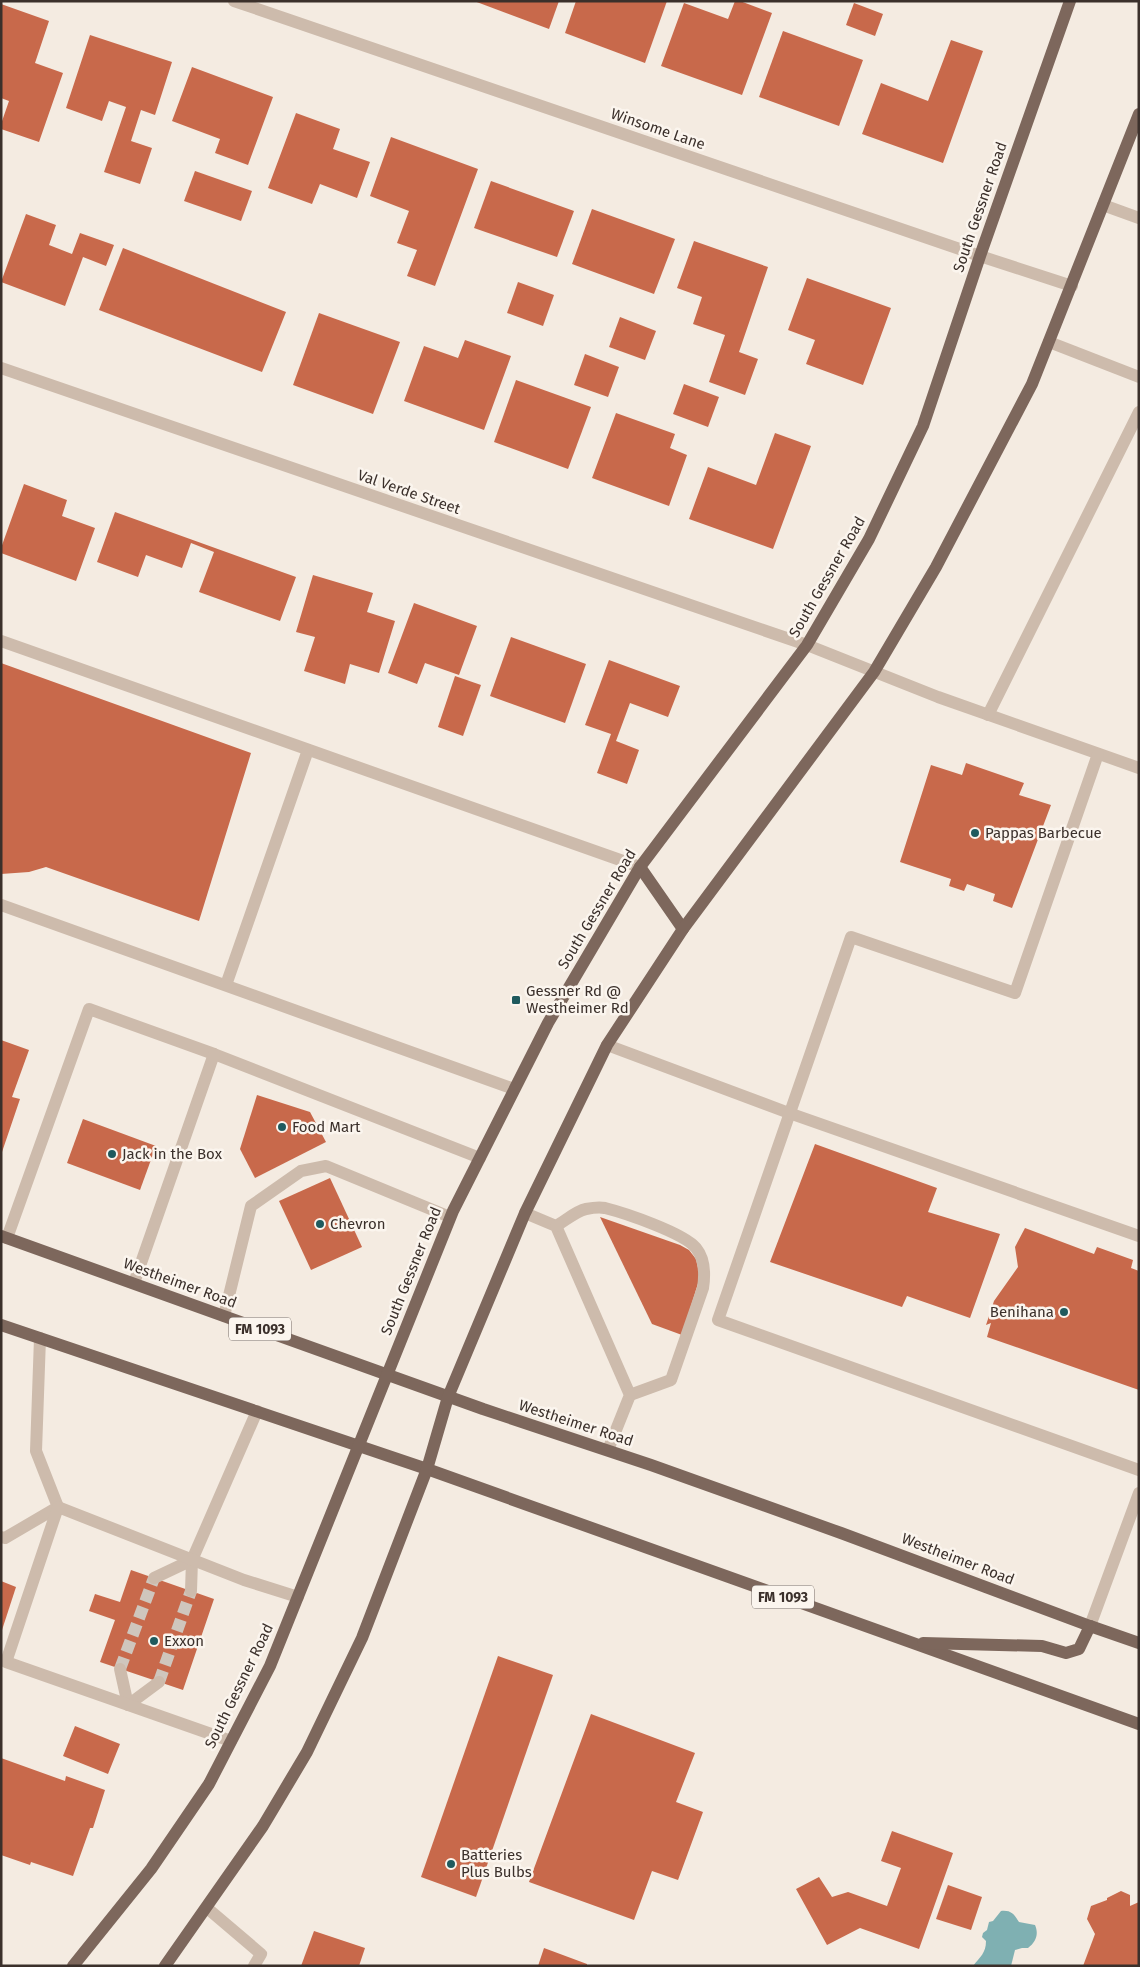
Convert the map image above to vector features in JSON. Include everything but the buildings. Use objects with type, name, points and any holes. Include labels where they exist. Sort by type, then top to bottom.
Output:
[{"type":"main road","name":"South Gessner Road","points":[[73,1966],[151,1869],[209,1784],[270,1666],[450,1217],[548,1022],[640,867],[807,645],[869,539],[923,426],[980,256],[1070,1]]},
{"type":"main road","points":[[165,1966],[263,1826],[307,1752],[362,1638],[427,1469],[448,1397],[525,1213],[607,1045],[683,929],[874,672],[936,567],[1032,384],[1103,205],[1135,140],[1139,114]]},
{"type":"main road","points":[[640,867],[683,929]]},
{"type":"main road","name":"Westheimer Road","points":[[4,1237],[448,1397],[608,1450],[841,1532],[1139,1643]]},
{"type":"main road","name":"FM 1093","points":[[1,1325],[427,1469],[1139,1724]]},
{"type":"main road","points":[[910,1642],[1042,1646],[1066,1653],[1079,1649],[1090,1626]]},
{"type":"street","name":"Winsome Lane","points":[[234,1],[1072,286]]},
{"type":"street","points":[[1103,205],[1139,218]]},
{"type":"street","points":[[1049,342],[1139,377]]},
{"type":"street","name":"Val Verde Street","points":[[1,368],[807,645],[988,715],[1139,768]]},
{"type":"street","points":[[988,715],[1139,412]]},
{"type":"street","points":[[1,641],[640,867]]},
{"type":"street","points":[[226,985],[308,750]]},
{"type":"street","points":[[1098,754],[1015,993],[851,937],[718,1320],[1139,1470]]},
{"type":"street","points":[[1,905],[514,1090]]},
{"type":"street","points":[[4,1237],[88,1009],[214,1054],[480,1158]]},
{"type":"street","points":[[607,1045],[790,1113],[1139,1236]]},
{"type":"street","points":[[134,1284],[214,1054]]},
{"type":"street","points":[[224,1316],[252,1206],[301,1171],[326,1166],[450,1217]]},
{"type":"street","points":[[556,1226],[584,1209],[603,1208],[662,1228],[684,1239],[696,1248],[702,1260],[705,1275],[703,1288],[671,1380],[630,1395]]},
{"type":"street","points":[[525,1213],[556,1226],[630,1395],[608,1450]]},
{"type":"street","points":[[40,1338],[36,1451],[58,1507],[4,1663],[231,1741]]},
{"type":"street","points":[[191,1591],[192,1560],[257,1411]]},
{"type":"street","points":[[1090,1626],[1139,1493]]},
{"type":"street","points":[[1,1537],[5,1538],[58,1507]]},
{"type":"street","points":[[58,1507],[244,1580],[298,1597]]},
{"type":"street","points":[[154,1578],[192,1560]]},
{"type":"street","points":[[120,1669],[128,1705]]},
{"type":"street","points":[[128,1705],[159,1682]]},
{"type":"street","points":[[207,1908],[261,1954],[254,1966]]},
{"type":"water","points":[[1001,1911],[1012,1913],[1019,1922],[1035,1925],[1037,1935],[1035,1940],[1028,1948],[1015,1950],[1011,1966],[973,1966],[985,1949],[986,1941],[982,1937],[983,1933],[987,1930],[989,1922],[993,1921]]},
{"type":"tunnel","points":[[120,1669],[154,1578]]},
{"type":"tunnel","points":[[159,1682],[191,1591]]},
{"type":"place","name":"Pappas Barbecue","points":[[975,833]]},
{"type":"place","name":"Gessner Rd @ Westheimer Rd","points":[[516,1000]]},
{"type":"place","name":"Food Mart","points":[[282,1127]]},
{"type":"place","name":"Jack in the Box","points":[[112,1154]]},
{"type":"place","name":"Chevron","points":[[320,1224]]},
{"type":"place","name":"Benihana","points":[[1064,1312]]},
{"type":"place","name":"Exxon","points":[[154,1641]]},
{"type":"place","name":"Batteries Plus Bulbs","points":[[451,1864]]}]
